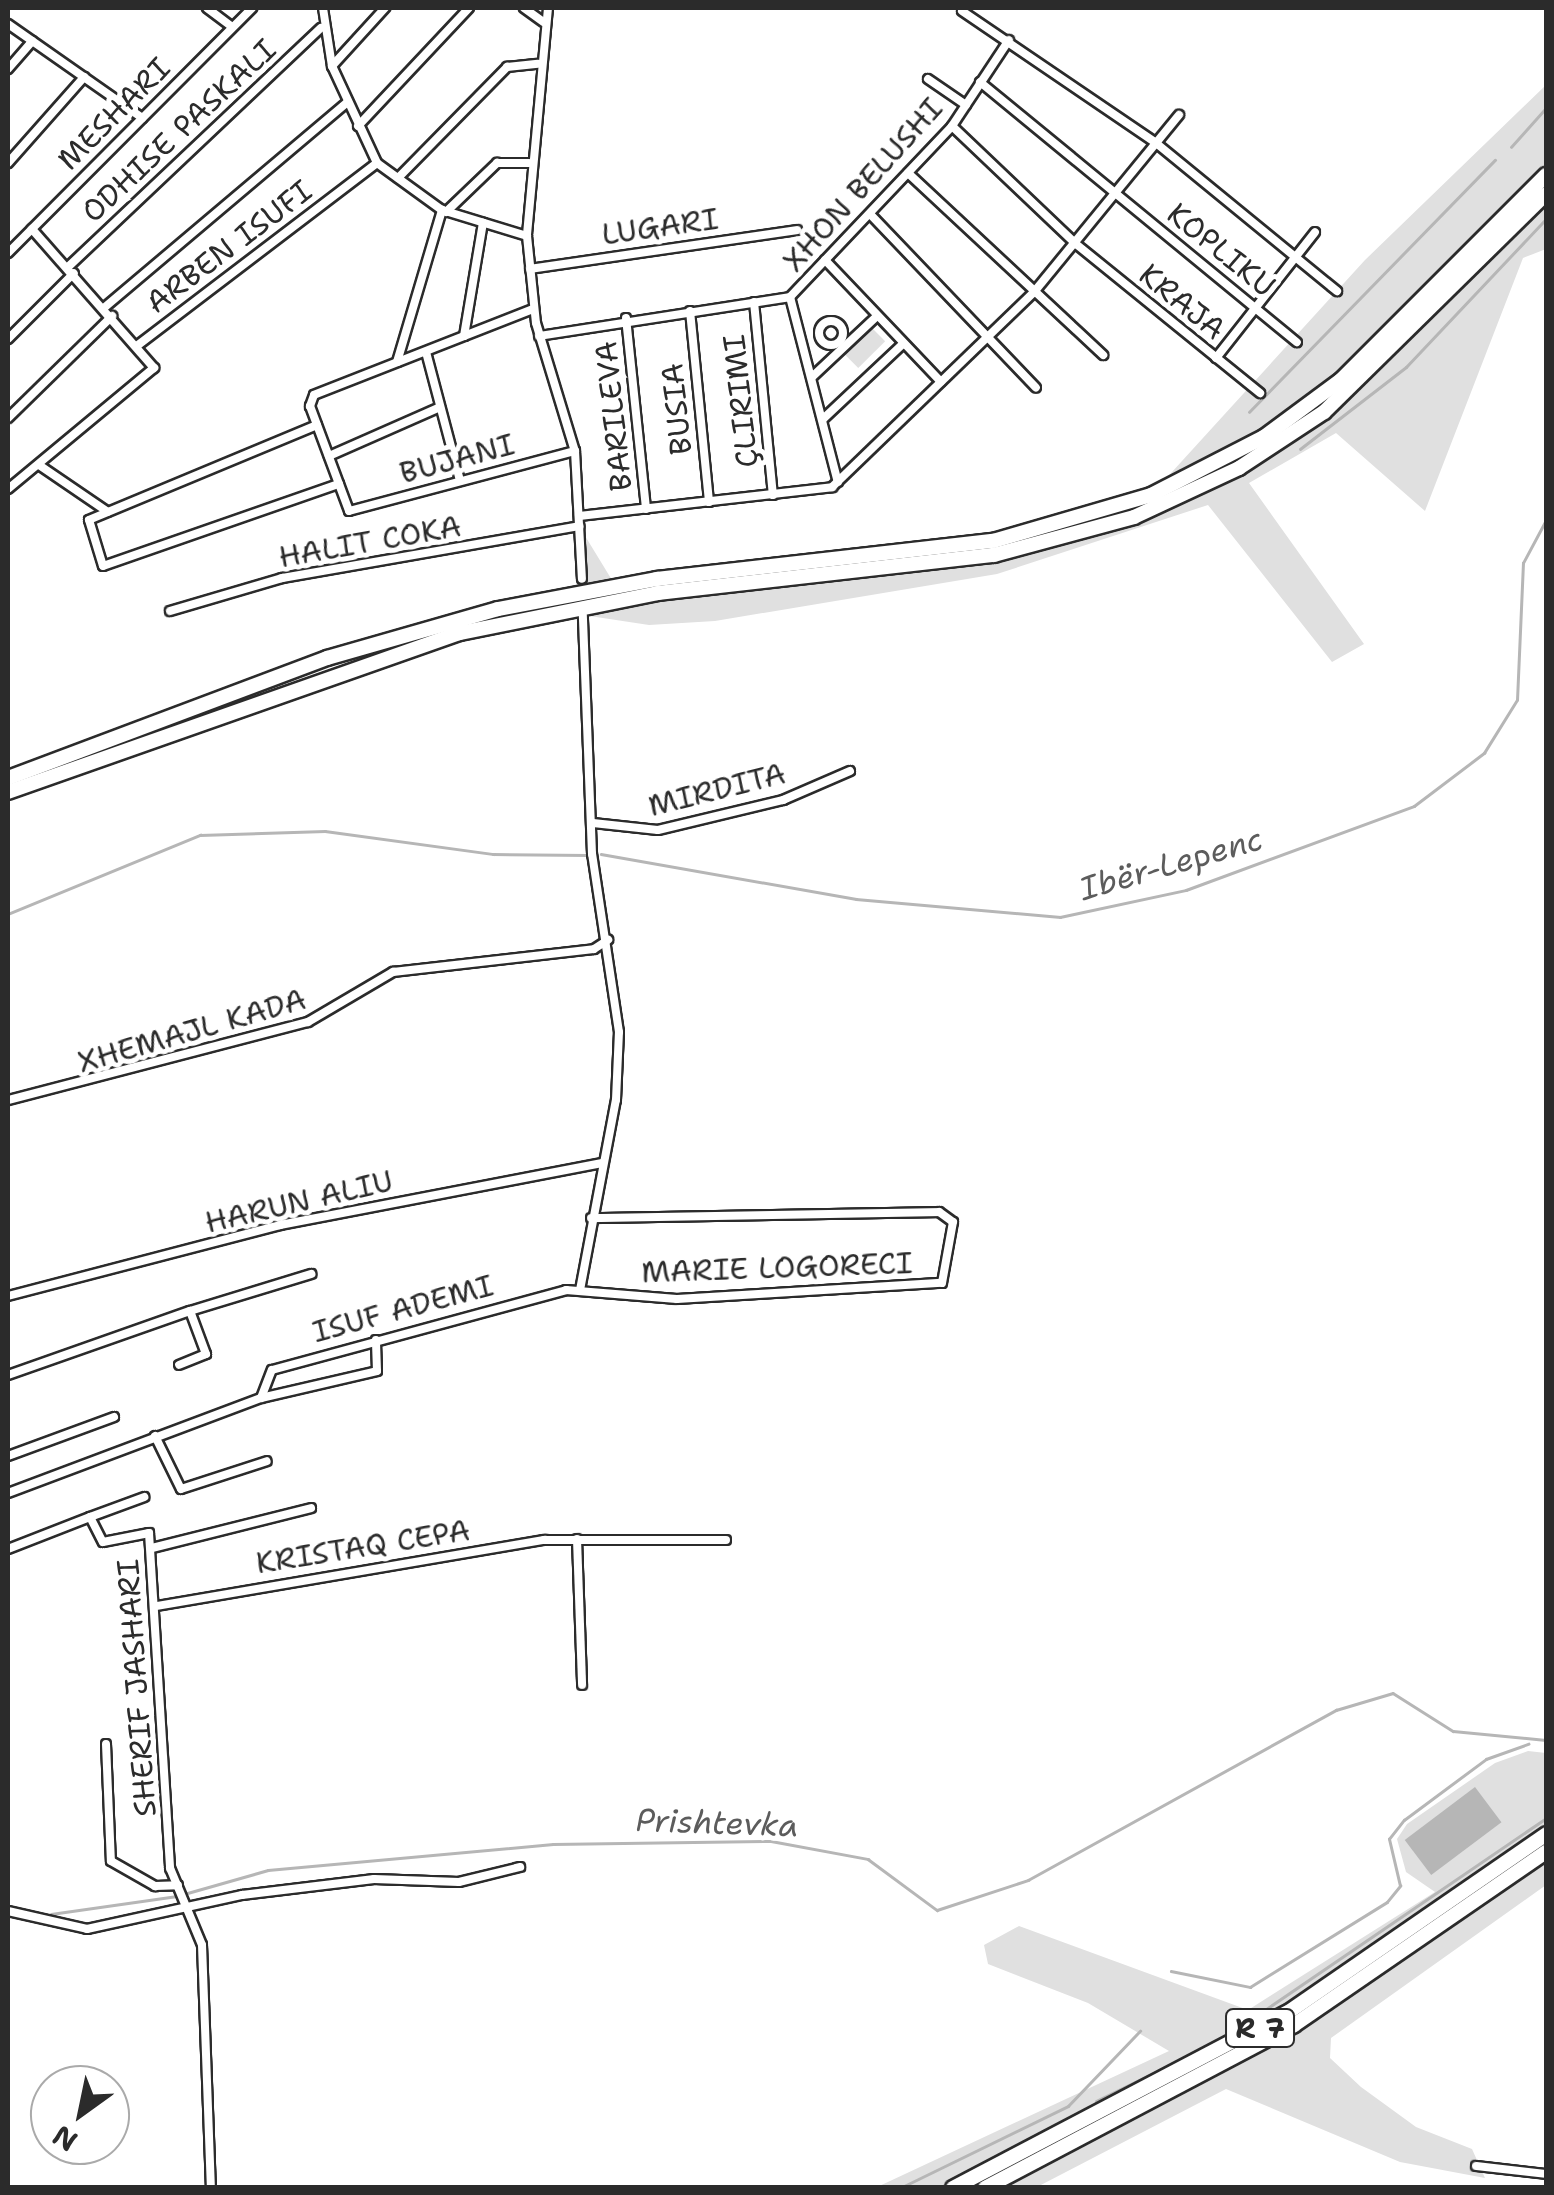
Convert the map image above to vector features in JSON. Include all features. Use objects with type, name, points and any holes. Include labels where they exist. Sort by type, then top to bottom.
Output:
[{"type":"highway","points":[[8,778],[326,658],[498,609],[670,577],[993,541],[1151,495],[1264,437],[1342,380],[1546,175]]},
{"type":"highway","points":[[8,792],[460,632],[658,593],[994,555],[1134,516],[1240,468],[1324,412],[1546,194]]},
{"type":"highway","name":"R 7","points":[[953,2188],[1286,2013],[1546,1834]]},
{"type":"highway","name":"R 7","points":[[985,2188],[1294,2025],[1546,1852]]},
{"type":"street","points":[[206,8],[232,27]]},
{"type":"street","name":"MESHARI","points":[[8,253],[252,8]]},
{"type":"street","points":[[323,8],[321,28],[332,66],[377,163],[444,211],[527,236]]},
{"type":"street","points":[[332,66],[386,8]]},
{"type":"street","points":[[358,126],[469,8]]},
{"type":"street","points":[[524,8],[542,22]]},
{"type":"street","points":[[548,8],[542,22],[538,64],[527,236],[539,336],[575,451],[582,579]]},
{"type":"street","points":[[962,11],[1156,143],[1337,292]]},
{"type":"street","points":[[8,24],[142,118]]},
{"type":"street","name":"ODHISE PASKALI","points":[[8,339],[71,270],[321,28]]},
{"type":"street","name":"XHON BELUSHI","points":[[539,336],[626,318],[790,297],[952,126],[1009,40]]},
{"type":"street","points":[[8,69],[32,41]]},
{"type":"street","points":[[398,178],[507,66],[538,64]]},
{"type":"street","points":[[8,163],[84,77]]},
{"type":"street","points":[[928,79],[966,105]]},
{"type":"street","name":"KOPLIKU","points":[[980,82],[1298,342]]},
{"type":"street","points":[[105,307],[348,102]]},
{"type":"street","points":[[579,516],[774,496],[838,482],[1034,292],[1180,114]]},
{"type":"street","name":"KRAJA","points":[[952,126],[1076,244],[1260,393]]},
{"type":"street","name":"ARBEN ISUFI","points":[[32,229],[138,345],[377,163]]},
{"type":"street","points":[[398,362],[444,211],[497,163],[529,163]]},
{"type":"street","points":[[908,173],[1103,355]]},
{"type":"street","points":[[870,214],[1036,388]]},
{"type":"street","points":[[464,336],[483,222]]},
{"type":"street","name":"LUGARI","points":[[530,269],[797,230]]},
{"type":"street","points":[[1216,358],[1316,232]]},
{"type":"street","points":[[825,260],[941,382]]},
{"type":"street","points":[[790,297],[838,482]]},
{"type":"street","name":"ÇLIRIMI","points":[[754,302],[774,496]]},
{"type":"street","points":[[317,425],[89,520],[108,570],[339,484],[317,425],[312,396],[533,309]]},
{"type":"street","name":"BUSIA","points":[[690,312],[709,502]]},
{"type":"street","points":[[8,418],[112,316]]},
{"type":"street","points":[[812,377],[844,342],[877,316]]},
{"type":"street","name":"BARILEVA","points":[[626,318],[646,509]]},
{"type":"street","points":[[823,419],[903,344]]},
{"type":"street","points":[[8,489],[152,374],[138,345]]},
{"type":"street","points":[[426,352],[460,481]]},
{"type":"street","points":[[329,456],[440,407]]},
{"type":"street","name":"BUJANI","points":[[339,484],[349,510],[575,451]]},
{"type":"street","points":[[39,465],[108,512]]},
{"type":"street","name":"HALIT COKA","points":[[170,610],[282,578],[579,526]]},
{"type":"street","points":[[580,1290],[620,1032],[593,823],[583,616]]},
{"type":"street","name":"MIRDITA","points":[[593,823],[658,830],[783,800],[850,771]]},
{"type":"street","name":"XHEMAJL KADA","points":[[8,1100],[308,1022],[393,972],[594,949],[608,940]]},
{"type":"street","name":"HARUN ALIU","points":[[8,1296],[280,1226],[602,1164]]},
{"type":"street","name":"MARIE LOGORECI","points":[[580,1290],[677,1299],[938,1284],[951,1249],[951,1217],[939,1212],[591,1218]]},
{"type":"street","points":[[8,1375],[190,1311],[312,1274]]},
{"type":"street","name":"ISUF ADEMI","points":[[261,1398],[266,1372],[376,1340],[580,1290]]},
{"type":"street","points":[[179,1365],[206,1354],[190,1311]]},
{"type":"street","points":[[8,1492],[261,1398],[376,1371],[376,1340]]},
{"type":"street","points":[[8,1456],[114,1416]]},
{"type":"street","points":[[155,1436],[181,1489],[267,1461]]},
{"type":"street","points":[[8,1549],[144,1497]]},
{"type":"street","points":[[152,1548],[311,1508]]},
{"type":"street","name":"SHERIF JASHARI","points":[[90,1516],[103,1542],[149,1533],[179,1887]]},
{"type":"street","points":[[577,1538],[582,1685]]},
{"type":"street","name":"KRISTAQ CEPA","points":[[157,1606],[577,1538],[726,1540]]},
{"type":"street","points":[[106,1744],[111,1861],[156,1886],[179,1887],[192,1911],[202,1945],[211,2188]]},
{"type":"street","points":[[8,1911],[87,1929],[192,1911],[242,1895],[374,1879],[459,1882],[520,1867]]},
{"type":"street","points":[[1476,2166],[1546,2174]]},
{"type":"shaded area","points":[[1546,85],[1546,249],[1523,258],[1425,511],[1336,433],[1249,483],[1364,644],[1332,662],[1208,505],[997,574],[715,621],[649,625],[583,615],[579,526],[615,585],[993,541],[1151,495],[1365,260]]},
{"type":"shaded area","points":[[871,327],[885,341],[858,368],[844,354]]},
{"type":"shaded area","points":[[1528,1751],[1546,1753],[1546,1885],[1331,2038],[1330,2058],[1361,2087],[1416,2127],[1472,2149],[1485,2178],[1400,2162],[1226,2089],[1037,2187],[875,2188],[1169,2051],[1088,2003],[988,1964],[984,1945],[1019,1926],[1248,2010],[1435,1892],[1406,1872],[1397,1839],[1407,1824],[1495,1763]]},
{"type":"shaded area","points":[[1475,1787],[1501,1822],[1431,1875],[1405,1840]]},
{"type":"waterway","points":[[1511,147],[1546,108]]},
{"type":"waterway","points":[[1249,412],[1495,160]]},
{"type":"waterway","points":[[1300,449],[1406,367],[1546,219]]},
{"type":"waterway","name":"Ibër-Lepenc","points":[[601,854],[856,899],[1060,917],[1186,890],[1414,806],[1484,753],[1517,700],[1523,563],[1546,520]]},
{"type":"waterway","name":"Ibër-Lepenc","points":[[8,914],[200,835],[325,831],[493,854],[587,855]]},
{"type":"waterway","name":"Prishtevka","points":[[184,1894],[268,1870],[553,1844],[771,1841],[868,1859],[937,1910],[1028,1880],[1336,1710],[1393,1693],[1453,1731],[1546,1740]]},
{"type":"waterway","points":[[1171,1971],[1250,1987],[1387,1902],[1400,1886],[1389,1839],[1404,1820],[1486,1759],[1528,1744]]},
{"type":"waterway","points":[[1234,2031],[1546,1818]]},
{"type":"waterway","name":"Prishtevka","points":[[51,1914],[177,1896]]},
{"type":"waterway","points":[[900,2188],[1068,2106],[1140,2031]]},
{"type":"waterway","points":[[1096,2101],[1178,2061]]}]
